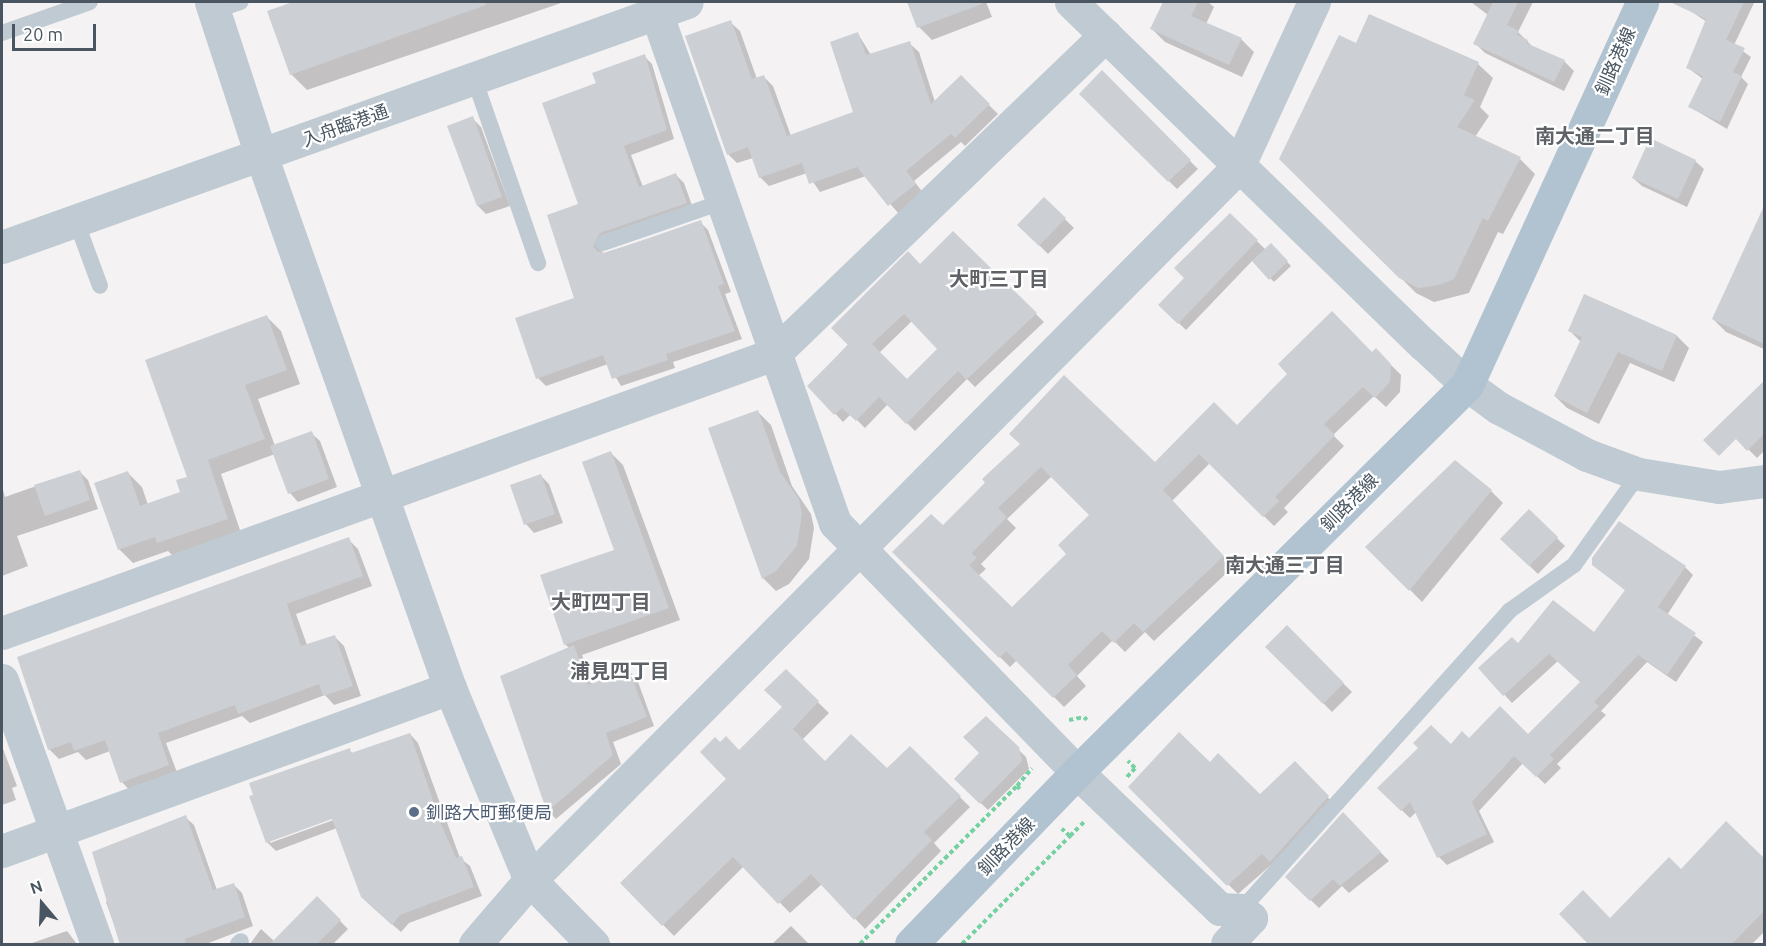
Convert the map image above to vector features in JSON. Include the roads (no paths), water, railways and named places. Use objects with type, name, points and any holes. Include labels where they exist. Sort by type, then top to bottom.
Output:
[{"type":"main road","name":"釧路港線","points":[[911,945],[1077,772],[1467,385],[1642,2]]},
{"type":"street","name":"入舟臨港通","points":[[2,248],[687,2]]},
{"type":"street","points":[[1071,2],[1238,167],[1467,385],[1499,408],[1587,455],[1639,474],[1719,487],[1764,481]]},
{"type":"street","points":[[475,945],[530,880],[1238,167],[1314,2]]},
{"type":"street","points":[[222,5],[261,155],[450,688],[530,880],[593,945]]},
{"type":"street","points":[[656,12],[835,523],[858,550],[1077,772],[1220,909],[1241,910],[1251,918],[1227,945]]},
{"type":"street","points":[[2,633],[774,354],[1105,35]]},
{"type":"street","points":[[2,680],[55,832],[98,945]]},
{"type":"street","points":[[2,851],[450,688]]},
{"type":"lane","points":[[2,33],[90,2]]},
{"type":"lane","points":[[474,78],[538,263]]},
{"type":"lane","points":[[603,243],[722,202]]},
{"type":"lane","points":[[76,221],[100,286]]},
{"type":"lane","points":[[1241,910],[1509,611],[1574,566],[1639,474]]},
{"type":"place","name":"釧路大町郵便局","points":[[414,812]]},
{"type":"district","name":"南大通二丁目","points":[[1595,135]]},
{"type":"district","name":"大町三丁目","points":[[999,278]]},
{"type":"district","name":"南大通三丁目","points":[[1285,564]]},
{"type":"district","name":"大町四丁目","points":[[601,601]]},
{"type":"district","name":"浦見四丁目","points":[[620,670]]}]
